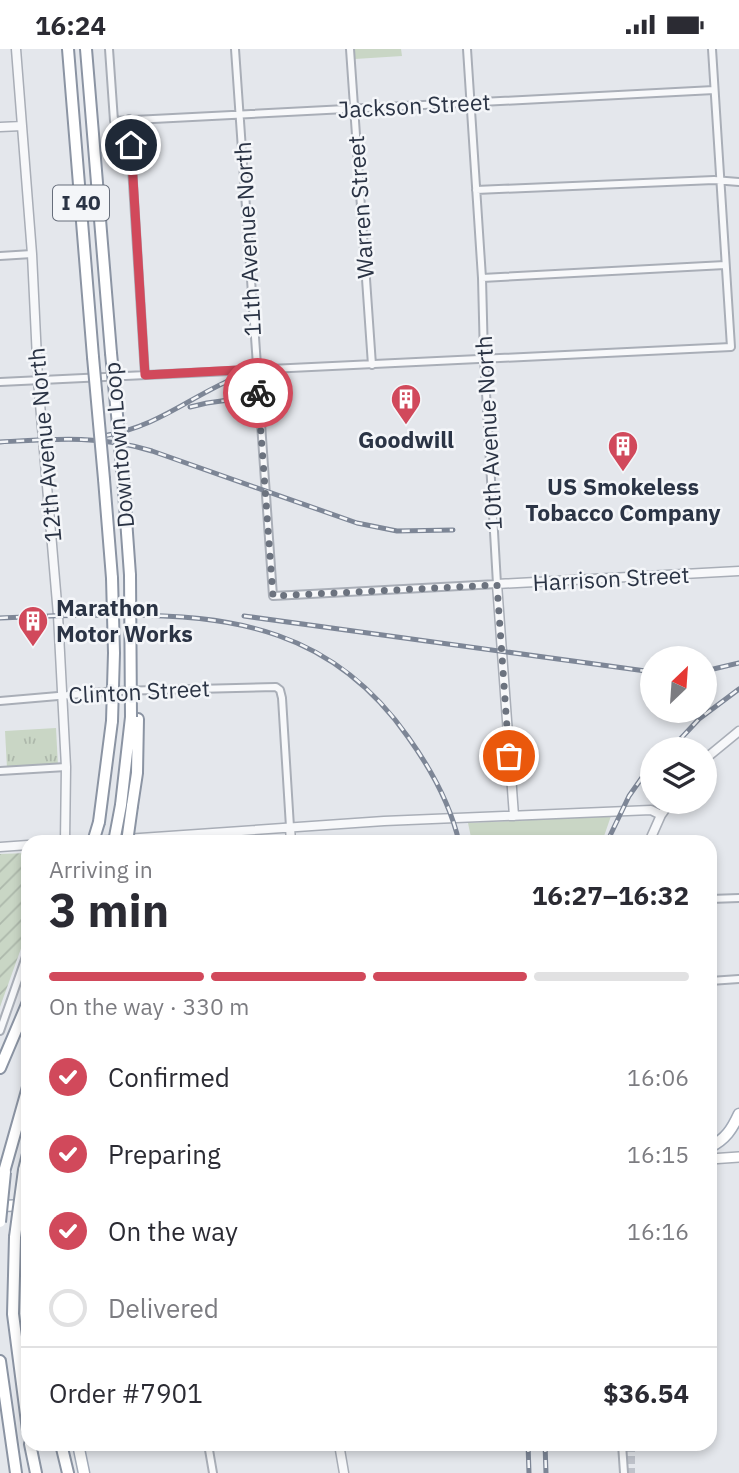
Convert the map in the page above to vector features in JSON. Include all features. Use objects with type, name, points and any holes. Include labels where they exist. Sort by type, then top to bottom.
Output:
[{"type":"highway","name":"Downtown Loop","points":[[68,49],[112,578],[112,721],[104,800],[96,835]]},
{"type":"highway","name":"Downtown Loop","points":[[86,49],[130,575],[137,763],[126,805]]},
{"type":"highway","points":[[116,835],[126,805]]},
{"type":"highway","points":[[126,805],[127,835]]},
{"type":"highway","points":[[0,1068],[21,1018]]},
{"type":"highway","points":[[0,1184],[21,1113]]},
{"type":"highway","points":[[0,1221],[5,1172]]},
{"type":"highway","points":[[21,1192],[15,1237],[13,1314],[21,1376]]},
{"type":"highway","points":[[0,1361],[16,1473]]},
{"type":"highway","points":[[10,1473],[12,1449]]},
{"type":"highway","points":[[32,1451],[37,1473]]},
{"type":"highway","points":[[63,1451],[68,1473]]},
{"type":"main road","points":[[717,1143],[731,1131],[739,1114]]},
{"type":"main road","points":[[717,1159],[739,1157]]},
{"type":"main road","points":[[0,1206],[21,1205]]},
{"type":"main road","points":[[79,1451],[84,1473]]},
{"type":"street","name":"12th Avenue North","points":[[16,49],[32,254],[38,380],[53,548],[66,767],[65,835]]},
{"type":"street","name":"Jackson Street","points":[[109,49],[114,121],[714,90]]},
{"type":"street","name":"11th Avenue North","points":[[235,49],[273,596]]},
{"type":"street","name":"Warren Street","points":[[350,49],[372,365]]},
{"type":"street","name":"10th Avenue North","points":[[467,49],[482,278],[497,585],[514,816]]},
{"type":"street","points":[[0,382],[731,347],[712,49]]},
{"type":"street","points":[[129,120],[145,375]]},
{"type":"street","points":[[0,127],[22,126]]},
{"type":"street","points":[[476,190],[739,182]]},
{"type":"street","points":[[0,256],[32,254]]},
{"type":"street","points":[[482,278],[724,265]]},
{"type":"street","name":"Harrison Street","points":[[273,596],[739,571]]},
{"type":"street","name":"Clinton Street","points":[[0,701],[116,691],[270,686],[279,688],[282,698],[290,827]]},
{"type":"street","points":[[717,749],[739,731]]},
{"type":"street","points":[[0,771],[66,767]]},
{"type":"street","points":[[207,835],[290,827],[651,810],[662,815],[652,835]]},
{"type":"street","points":[[290,827],[291,835]]},
{"type":"street","points":[[0,847],[21,846]]},
{"type":"street","points":[[717,899],[739,898]]},
{"type":"street","points":[[0,1031],[21,970]]},
{"type":"street","points":[[717,981],[739,979]]},
{"type":"street","points":[[209,1451],[213,1473]]},
{"type":"street","points":[[340,1451],[344,1473]]},
{"type":"street","points":[[622,1451],[624,1473]]},
{"type":"green space","points":[[354,49],[401,49],[402,56],[355,59]]},
{"type":"green space","points":[[56,728],[58,766],[7,768],[5,731]]},
{"type":"green space","points":[[611,816],[604,835],[471,835],[468,823]]},
{"type":"green space","points":[[21,853],[21,948],[0,1007],[0,854]]},
{"type":"tunnel","points":[[631,1451],[631,1473]]},
{"type":"railway","points":[[103,436],[123,432],[157,419],[237,377]]},
{"type":"railway","points":[[190,407],[250,397]]},
{"type":"railway","points":[[0,442],[76,439],[113,442],[152,451],[357,523],[397,531],[453,530]]},
{"type":"railway","points":[[0,618],[112,615],[200,619],[240,625],[278,635],[314,651],[347,673],[379,701],[408,737],[439,787],[457,835]]},
{"type":"railway","points":[[244,616],[640,670]]},
{"type":"railway","points":[[718,668],[739,663]]},
{"type":"railway","points":[[682,737],[699,719],[739,689]]},
{"type":"railway","points":[[610,835],[629,796],[640,780]]},
{"type":"railway","points":[[528,1451],[529,1473]]},
{"type":"railway","points":[[545,1451],[546,1473]]},
{"type":"way so far","points":[[258,393],[273,596],[497,585],[509,756]]},
{"type":"place","name":"Goodwill","points":[[406,426]]},
{"type":"place","name":"US Smokeless Tobacco Company","points":[[623,473]]},
{"type":"place","name":"Marathon Motor Works","points":[[33,648]]},
{"type":"route","points":[[131,145],[145,375],[256,369],[258,393]]}]
